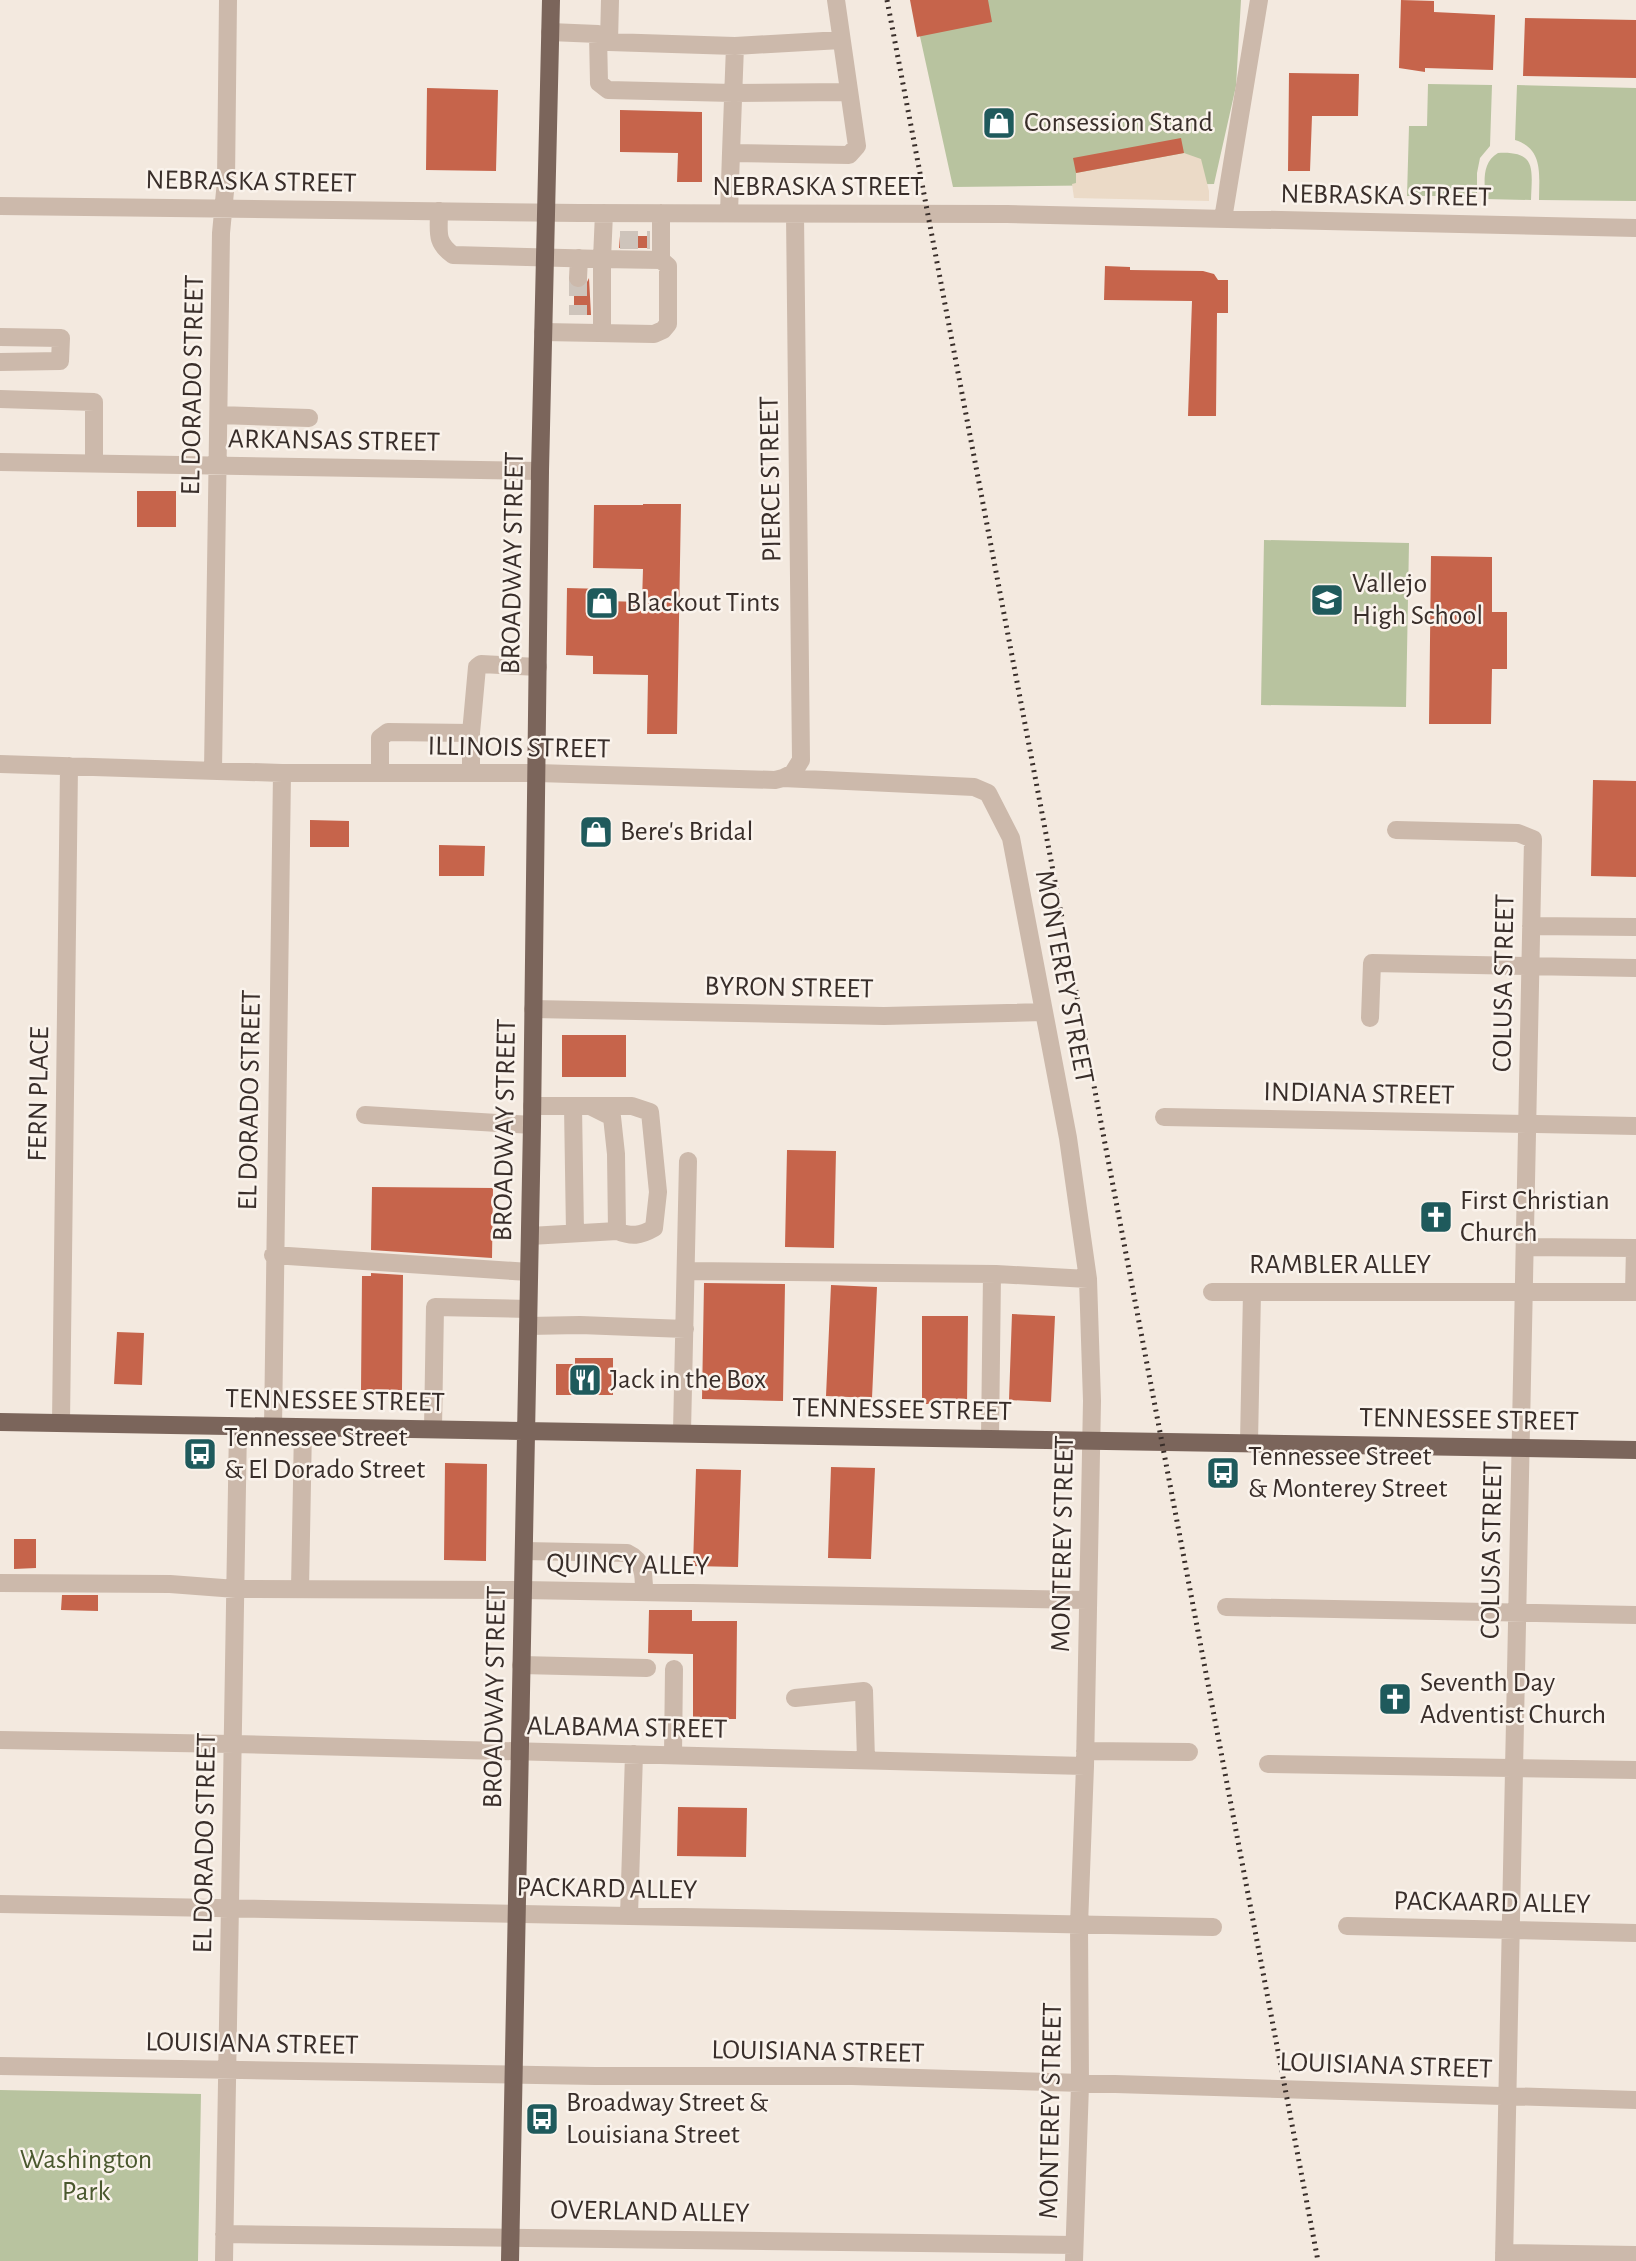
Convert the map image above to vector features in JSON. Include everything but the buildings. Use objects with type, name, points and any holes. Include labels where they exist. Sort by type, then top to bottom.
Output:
[{"type":"main road","name":"BROADWAY STREET","points":[[510,2261],[532,1125],[540,471],[551,0]]},
{"type":"main road","name":"TENNESSEE STREET","points":[[0,1422],[1636,1450]]},
{"type":"street","name":"EL DORADO STREET","points":[[212,771],[221,233],[228,0]]},
{"type":"street","points":[[610,0],[599,83],[608,90],[849,92]]},
{"type":"street","points":[[731,153],[849,155],[857,146],[836,0]]},
{"type":"street","points":[[1223,219],[1259,0]]},
{"type":"street","points":[[550,32],[735,46],[841,40]]},
{"type":"street","points":[[729,213],[735,46]]},
{"type":"street","name":"NEBRASKA STREET","points":[[0,205],[604,213],[1007,214],[1636,228]]},
{"type":"street","points":[[439,211],[439,239],[443,248],[453,255],[662,260]]},
{"type":"street","points":[[602,333],[602,259],[611,240],[604,213]]},
{"type":"street","points":[[543,332],[578,324],[602,333],[653,334],[663,330],[668,324],[668,266],[662,260],[656,240],[661,213]]},
{"type":"street","name":"PIERCE STREET","points":[[783,778],[793,774],[801,760],[794,214]]},
{"type":"street","points":[[579,258],[579,278]]},
{"type":"street","points":[[0,337],[61,338],[60,361],[0,362]]},
{"type":"street","points":[[0,399],[94,402],[94,463]]},
{"type":"street","points":[[219,415],[309,418]]},
{"type":"street","name":"ARKANSAS STREET","points":[[0,461],[540,471]]},
{"type":"street","points":[[471,773],[471,733],[477,667],[481,664],[538,667]]},
{"type":"street","points":[[380,773],[380,738],[388,732],[471,733]]},
{"type":"street","name":"ILLINOIS STREET","points":[[0,764],[282,773],[537,773],[775,780],[783,778],[974,787],[988,793],[1010,836]]},
{"type":"street","name":"FERN PLACE","points":[[61,1423],[69,766]]},
{"type":"street","name":"EL DORADO STREET","points":[[273,1428],[273,1255],[282,773]]},
{"type":"street","name":"COLUSA STREET","points":[[1396,830],[1518,833],[1533,839],[1504,2257]]},
{"type":"street","name":"MONTEREY STREET","points":[[1010,836],[1068,1138],[1088,1279],[1091,1440],[1079,1924],[1080,2085],[1074,2253]]},
{"type":"street","points":[[1531,926],[1636,927]]},
{"type":"street","points":[[1370,1018],[1371,963],[1636,968]]},
{"type":"street","name":"BYRON STREET","points":[[533,1009],[884,1016],[1044,1012]]},
{"type":"street","points":[[530,1236],[617,1231],[640,1236],[653,1228],[658,1192],[650,1112],[632,1105],[532,1106]]},
{"type":"street","points":[[582,1106],[612,1117],[617,1231]]},
{"type":"street","points":[[575,1233],[582,1106]]},
{"type":"street","points":[[365,1115],[532,1125]]},
{"type":"street","name":"INDIANA STREET","points":[[1164,1117],[1636,1126]]},
{"type":"street","points":[[682,1432],[688,1161]]},
{"type":"street","points":[[1525,1247],[1635,1248],[1635,1292]]},
{"type":"street","points":[[273,1255],[529,1272]]},
{"type":"street","points":[[686,1271],[992,1274],[1088,1279]]},
{"type":"street","points":[[990,1438],[992,1274]]},
{"type":"street","name":"RAMBLER ALLEY","points":[[1212,1292],[1635,1292]]},
{"type":"street","points":[[1249,1442],[1252,1292]]},
{"type":"street","points":[[433,1429],[435,1307],[580,1325],[685,1329]]},
{"type":"street","name":"EL DORADO STREET","points":[[223,2261],[239,1427]]},
{"type":"street","points":[[300,1589],[303,1428]]},
{"type":"street","points":[[524,1551],[626,1553],[637,1558],[642,1565],[644,1592]]},
{"type":"street","name":"QUINCY ALLEY","points":[[0,1583],[1087,1600]]},
{"type":"street","points":[[1226,1607],[1636,1615]]},
{"type":"street","points":[[521,1665],[647,1668]]},
{"type":"street","points":[[673,1755],[674,1669]]},
{"type":"street","points":[[795,1698],[864,1691],[866,1760]]},
{"type":"street","name":"ALABAMA STREET","points":[[0,1741],[233,1744],[866,1760],[1085,1758],[1189,1752]]},
{"type":"street","points":[[629,1916],[634,1754]]},
{"type":"street","points":[[1268,1764],[1636,1770]]},
{"type":"street","name":"PACKARD ALLEY","points":[[0,1904],[1213,1927]]},
{"type":"street","name":"PACKAARD ALLEY","points":[[1347,1926],[1636,1933]]},
{"type":"street","name":"LOUISIANA STREET","points":[[0,2066],[852,2076],[1636,2100]]},
{"type":"street","name":"OVERLAND ALLEY","points":[[224,2234],[510,2236],[1074,2253]]},
{"type":"street","points":[[1504,2257],[1636,2255]]},
{"type":"green space","points":[[912,0],[1241,0],[1236,86],[1214,184],[953,187]]},
{"type":"green space","points":[[1428,84],[1492,85],[1490,146],[1480,158],[1477,196],[1407,196],[1409,126],[1427,126]]},
{"type":"green space","points":[[1517,85],[1636,88],[1636,201],[1539,200],[1539,172],[1535,156],[1524,144],[1515,140]]},
{"type":"green space","points":[[1498,153],[1520,155],[1530,164],[1531,200],[1485,199],[1486,167]]},
{"type":"green space","points":[[1264,540],[1409,543],[1406,707],[1261,705]]},
{"type":"green space","name":"Washington Park","points":[[0,2090],[201,2094],[198,2261],[0,2261]]},
{"type":"shaded area","points":[[1184,153],[1201,159],[1209,201],[1074,198],[1072,184],[1076,183],[1076,173]]},
{"type":"tunnel","points":[[620,240],[650,240]]},
{"type":"tunnel","points":[[578,278],[578,315]]},
{"type":"railway","points":[[887,0],[1318,2261]]},
{"type":"place","name":"Consession Stand","points":[[999,123]]},
{"type":"place","name":"Vallejo High School","points":[[1327,600]]},
{"type":"place","name":"Blackout Tints","points":[[602,603]]},
{"type":"place","name":"Bere's Bridal","points":[[596,832]]},
{"type":"place","name":"First Christian Church","points":[[1436,1217]]},
{"type":"place","name":"Jack in the Box","points":[[585,1380]]},
{"type":"place","name":"Tennessee Street & El Dorado Street","points":[[200,1454]]},
{"type":"place","name":"Tennessee Street & Monterey Street","points":[[1223,1473]]},
{"type":"place","name":"Seventh Day Adventist Church","points":[[1395,1699]]},
{"type":"place","name":"Broadway Street & Louisiana Street","points":[[542,2119]]}]
